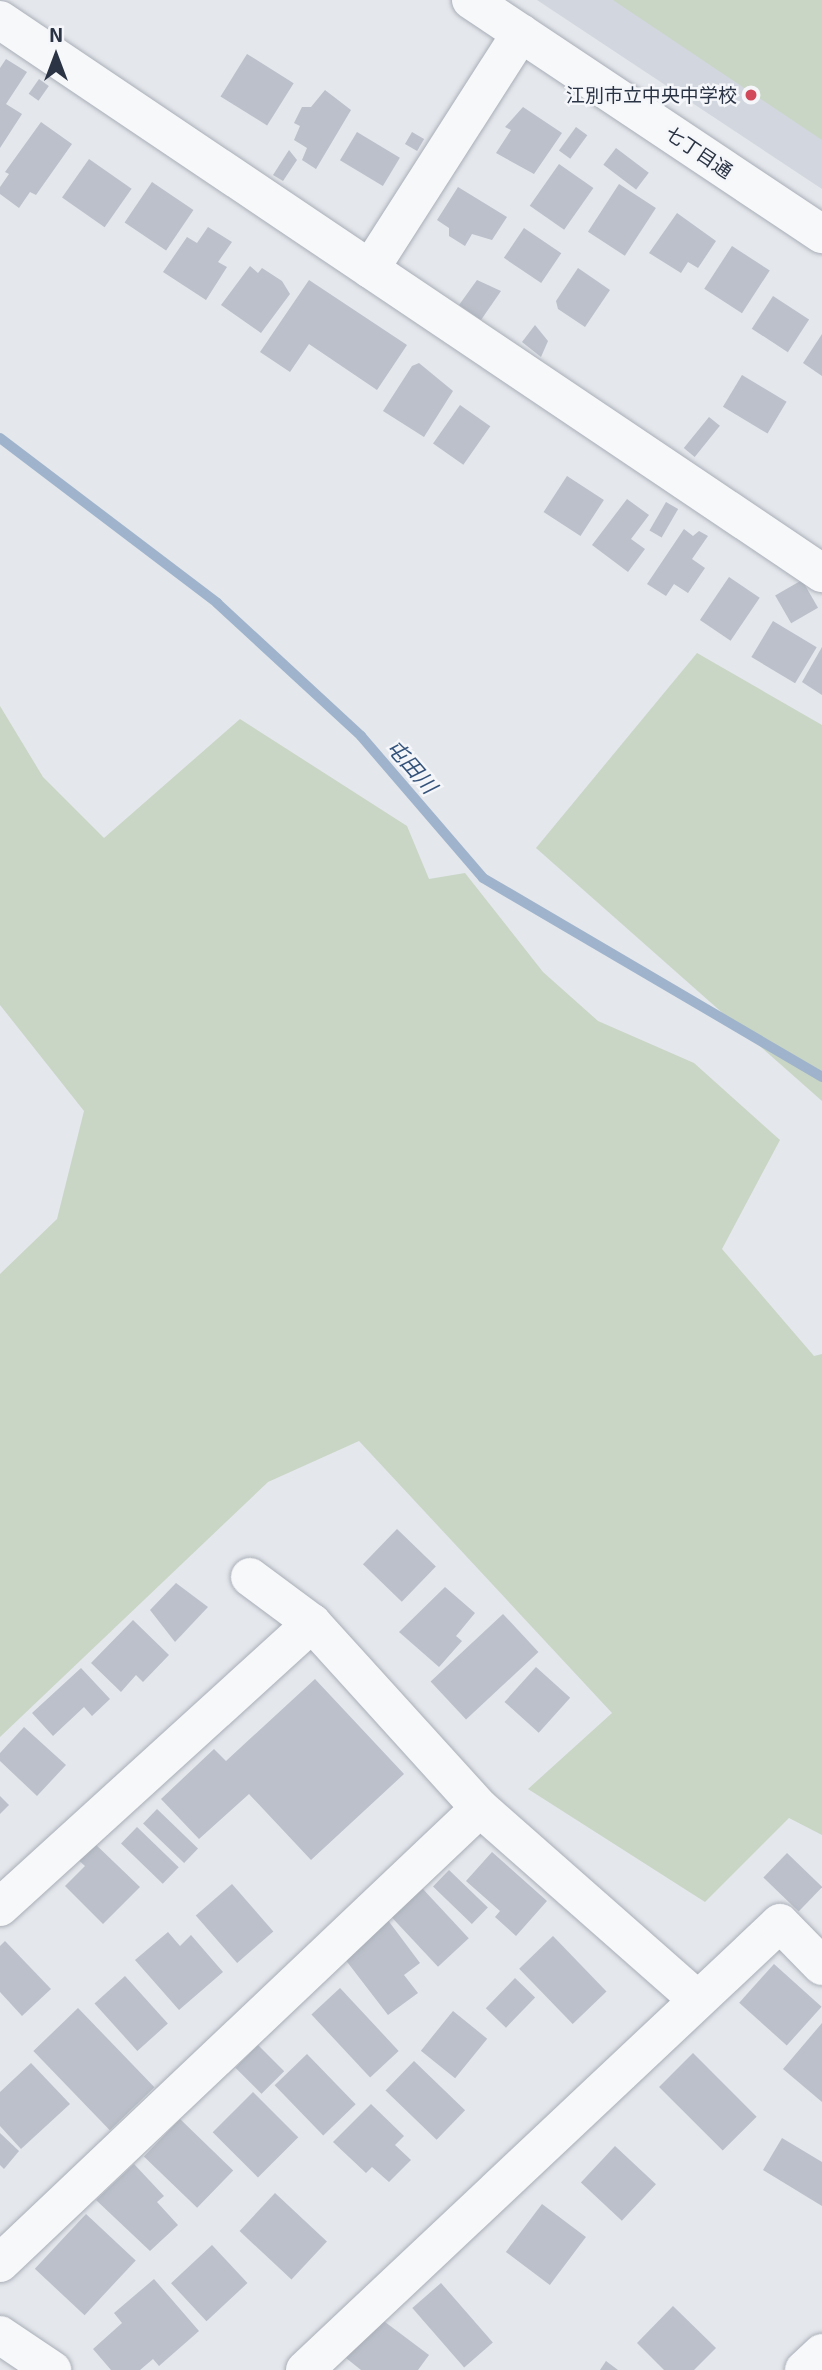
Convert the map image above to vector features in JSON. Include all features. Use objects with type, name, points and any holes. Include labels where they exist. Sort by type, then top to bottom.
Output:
[{"type":"street","name":"七丁目通","points":[[471,0],[822,234]]},
{"type":"street","points":[[0,20],[822,573]]},
{"type":"street","points":[[370,269],[521,33]]},
{"type":"street","points":[[250,1577],[312,1622],[480,1808],[698,2000]]},
{"type":"street","points":[[0,1907],[312,1622]]},
{"type":"street","points":[[0,2263],[480,1808]]},
{"type":"street","points":[[305,2370],[780,1923],[822,1966]]},
{"type":"street","points":[[0,2335],[52,2370]]},
{"type":"street","points":[[804,2370],[822,2353]]},
{"type":"shaded area","name":"江別市立中央中学校","points":[[537,0],[822,0],[822,189]]},
{"type":"green space","points":[[613,0],[822,0],[822,140]]},
{"type":"green space","points":[[697,653],[822,725],[822,1101],[536,848]]},
{"type":"green space","points":[[0,706],[43,777],[104,838],[240,719],[407,826],[429,879],[465,873],[543,972],[598,1021],[694,1063],[780,1140],[722,1249],[814,1356],[822,1354],[822,1835],[789,1818],[705,1902],[528,1789],[612,1713],[359,1441],[268,1482],[0,1737],[0,1274],[57,1219],[84,1111],[0,1005]]},
{"type":"building","points":[[247,54],[294,83],[267,126],[221,96]]},
{"type":"building","points":[[6,59],[27,72],[6,104],[22,114],[0,148],[0,68]]},
{"type":"building","points":[[39,79],[49,86],[39,101],[29,94]]},
{"type":"building","points":[[325,90],[351,110],[316,169],[302,160],[307,148],[294,140],[300,126],[294,123],[302,107],[311,107]]},
{"type":"building","points":[[523,107],[562,133],[534,174],[496,153],[511,130],[505,127]]},
{"type":"building","points":[[41,122],[72,144],[36,195],[30,192],[19,208],[0,194],[0,187],[9,174],[5,172]]},
{"type":"building","points":[[576,127],[587,135],[570,159],[559,150]]},
{"type":"building","points":[[357,132],[400,158],[383,186],[340,160]]},
{"type":"building","points":[[412,132],[424,139],[417,151],[405,144]]},
{"type":"building","points":[[616,148],[649,173],[636,189],[603,165]]},
{"type":"building","points":[[289,150],[297,160],[283,181],[273,175]]},
{"type":"building","points":[[89,159],[132,189],[105,227],[62,198]]},
{"type":"building","points":[[559,164],[593,188],[564,230],[530,206]]},
{"type":"building","points":[[152,182],[193,210],[166,251],[125,223]]},
{"type":"building","points":[[619,184],[656,208],[625,256],[588,232]]},
{"type":"building","points":[[458,187],[507,217],[492,240],[472,234],[465,246],[449,236],[449,228],[437,220]]},
{"type":"building","points":[[677,213],[716,241],[698,268],[688,262],[681,273],[649,253]]},
{"type":"building","points":[[208,227],[232,242],[218,262],[227,267],[206,300],[163,272],[187,237],[197,243]]},
{"type":"building","points":[[524,228],[561,253],[541,283],[504,258]]},
{"type":"building","points":[[732,246],[770,271],[742,313],[704,289]]},
{"type":"building","points":[[250,266],[258,273],[262,268],[282,281],[290,294],[261,333],[221,305]]},
{"type":"building","points":[[578,268],[610,290],[585,327],[558,309],[556,301]]},
{"type":"building","points":[[309,280],[407,345],[377,390],[309,344],[290,372],[260,352]]},
{"type":"building","points":[[477,280],[501,291],[481,320],[459,305]]},
{"type":"building","points":[[773,296],[809,319],[788,352],[752,329]]},
{"type":"building","points":[[535,325],[548,341],[541,357],[522,342]]},
{"type":"building","points":[[822,334],[822,376],[803,363]]},
{"type":"building","points":[[419,363],[453,391],[424,437],[383,411],[412,366]]},
{"type":"building","points":[[742,375],[787,402],[768,433],[723,407]]},
{"type":"building","points":[[460,405],[490,426],[463,465],[433,444]]},
{"type":"building","points":[[709,417],[720,426],[695,457],[684,448]]},
{"type":"building","points":[[567,476],[604,500],[580,536],[544,512]]},
{"type":"building","points":[[627,499],[649,515],[631,539],[645,549],[628,572],[592,545]]},
{"type":"building","points":[[666,502],[678,509],[662,538],[650,531]]},
{"type":"building","points":[[684,529],[693,536],[699,531],[708,536],[692,559],[705,568],[688,593],[674,584],[666,596],[647,584]]},
{"type":"building","points":[[729,577],[760,598],[731,641],[700,620]]},
{"type":"building","points":[[802,580],[818,608],[791,623],[775,596]]},
{"type":"building","points":[[773,621],[817,647],[795,683],[751,657]]},
{"type":"building","points":[[822,647],[822,695],[802,682]]},
{"type":"building","points":[[397,1529],[436,1567],[402,1602],[363,1564]]},
{"type":"building","points":[[176,1583],[208,1607],[175,1642],[150,1610]]},
{"type":"building","points":[[445,1587],[475,1613],[456,1636],[462,1641],[439,1667],[399,1632]]},
{"type":"building","points":[[503,1614],[538,1652],[466,1720],[431,1682]]},
{"type":"building","points":[[133,1620],[169,1655],[143,1682],[136,1675],[121,1692],[91,1663]]},
{"type":"building","points":[[536,1667],[570,1698],[539,1733],[505,1702]]},
{"type":"building","points":[[81,1668],[110,1699],[92,1716],[84,1707],[53,1736],[32,1713]]},
{"type":"building","points":[[315,1679],[404,1774],[311,1860],[249,1794],[199,1839],[161,1799],[214,1749],[226,1761]]},
{"type":"building","points":[[24,1727],[66,1765],[37,1796],[0,1761],[0,1753]]},
{"type":"building","points":[[0,1796],[9,1805],[0,1814]]},
{"type":"building","points":[[157,1809],[198,1849],[184,1863],[143,1823]]},
{"type":"building","points":[[137,1827],[179,1867],[163,1884],[121,1844]]},
{"type":"building","points":[[92,1841],[140,1887],[103,1924],[65,1886],[85,1866],[75,1857]]},
{"type":"building","points":[[492,1852],[547,1901],[516,1936],[495,1917],[500,1911],[466,1881]]},
{"type":"building","points":[[787,1853],[822,1887],[799,1911],[763,1877]]},
{"type":"building","points":[[449,1870],[488,1908],[472,1924],[433,1887]]},
{"type":"building","points":[[232,1884],[273,1932],[237,1963],[196,1915]]},
{"type":"building","points":[[421,1887],[469,1938],[438,1967],[390,1916]]},
{"type":"building","points":[[387,1919],[420,1963],[404,1975],[418,1993],[388,2015],[341,1954]]},
{"type":"building","points":[[168,1932],[180,1946],[191,1935],[223,1972],[179,2010],[135,1960]]},
{"type":"building","points":[[553,1936],[606,1991],[573,2024],[519,1969]]},
{"type":"building","points":[[5,1941],[51,1989],[22,2016],[0,1992],[0,1946]]},
{"type":"building","points":[[774,1964],[822,2007],[787,2045],[739,2003]]},
{"type":"building","points":[[125,1976],[168,2024],[137,2051],[95,2003]]},
{"type":"building","points":[[515,1978],[535,1997],[506,2028],[486,2008]]},
{"type":"building","points":[[340,1988],[399,2051],[370,2077],[311,2015]]},
{"type":"building","points":[[78,2008],[154,2087],[110,2130],[33,2051]]},
{"type":"building","points":[[453,2011],[487,2039],[455,2078],[421,2051]]},
{"type":"building","points":[[822,2023],[822,2102],[783,2069]]},
{"type":"building","points":[[258,2045],[284,2071],[262,2094],[235,2068]]},
{"type":"building","points":[[693,2053],[757,2117],[723,2151],[659,2087]]},
{"type":"building","points":[[307,2054],[356,2104],[323,2136],[275,2085]]},
{"type":"building","points":[[414,2061],[465,2110],[437,2140],[386,2090]]},
{"type":"building","points":[[31,2063],[70,2104],[21,2149],[0,2126],[0,2092]]},
{"type":"building","points":[[253,2092],[298,2137],[258,2178],[213,2132]]},
{"type":"building","points":[[371,2104],[404,2136],[395,2145],[411,2160],[389,2182],[372,2167],[366,2173],[333,2142]]},
{"type":"building","points":[[180,2119],[233,2170],[197,2208],[144,2156]]},
{"type":"building","points":[[0,2133],[19,2151],[4,2169],[0,2165]]},
{"type":"building","points":[[782,2138],[822,2162],[822,2206],[763,2170]]},
{"type":"building","points":[[615,2146],[656,2184],[622,2221],[581,2183]]},
{"type":"building","points":[[134,2164],[164,2196],[157,2202],[178,2225],[150,2251],[96,2200]]},
{"type":"building","points":[[275,2193],[327,2241],[291,2279],[240,2231]]},
{"type":"building","points":[[542,2204],[586,2237],[550,2285],[506,2252]]},
{"type":"building","points":[[86,2214],[136,2260],[85,2315],[35,2269]]},
{"type":"building","points":[[212,2245],[247,2283],[207,2321],[171,2283]]},
{"type":"building","points":[[154,2279],[199,2331],[159,2366],[153,2359],[140,2370],[111,2370],[93,2349],[122,2323],[114,2313]]},
{"type":"building","points":[[441,2283],[493,2343],[464,2368],[412,2308]]},
{"type":"building","points":[[673,2306],[716,2348],[694,2370],[664,2370],[637,2343]]},
{"type":"building","points":[[377,2316],[429,2355],[418,2370],[361,2370],[346,2358]]},
{"type":"building","points":[[606,2361],[618,2370],[600,2370]]},
{"type":"waterway","name":"屯田川","points":[[0,438],[217,603],[361,736],[483,878],[822,1077]]},
{"type":"place","name":"江別市立中央中学校","points":[[751,95]]}]
